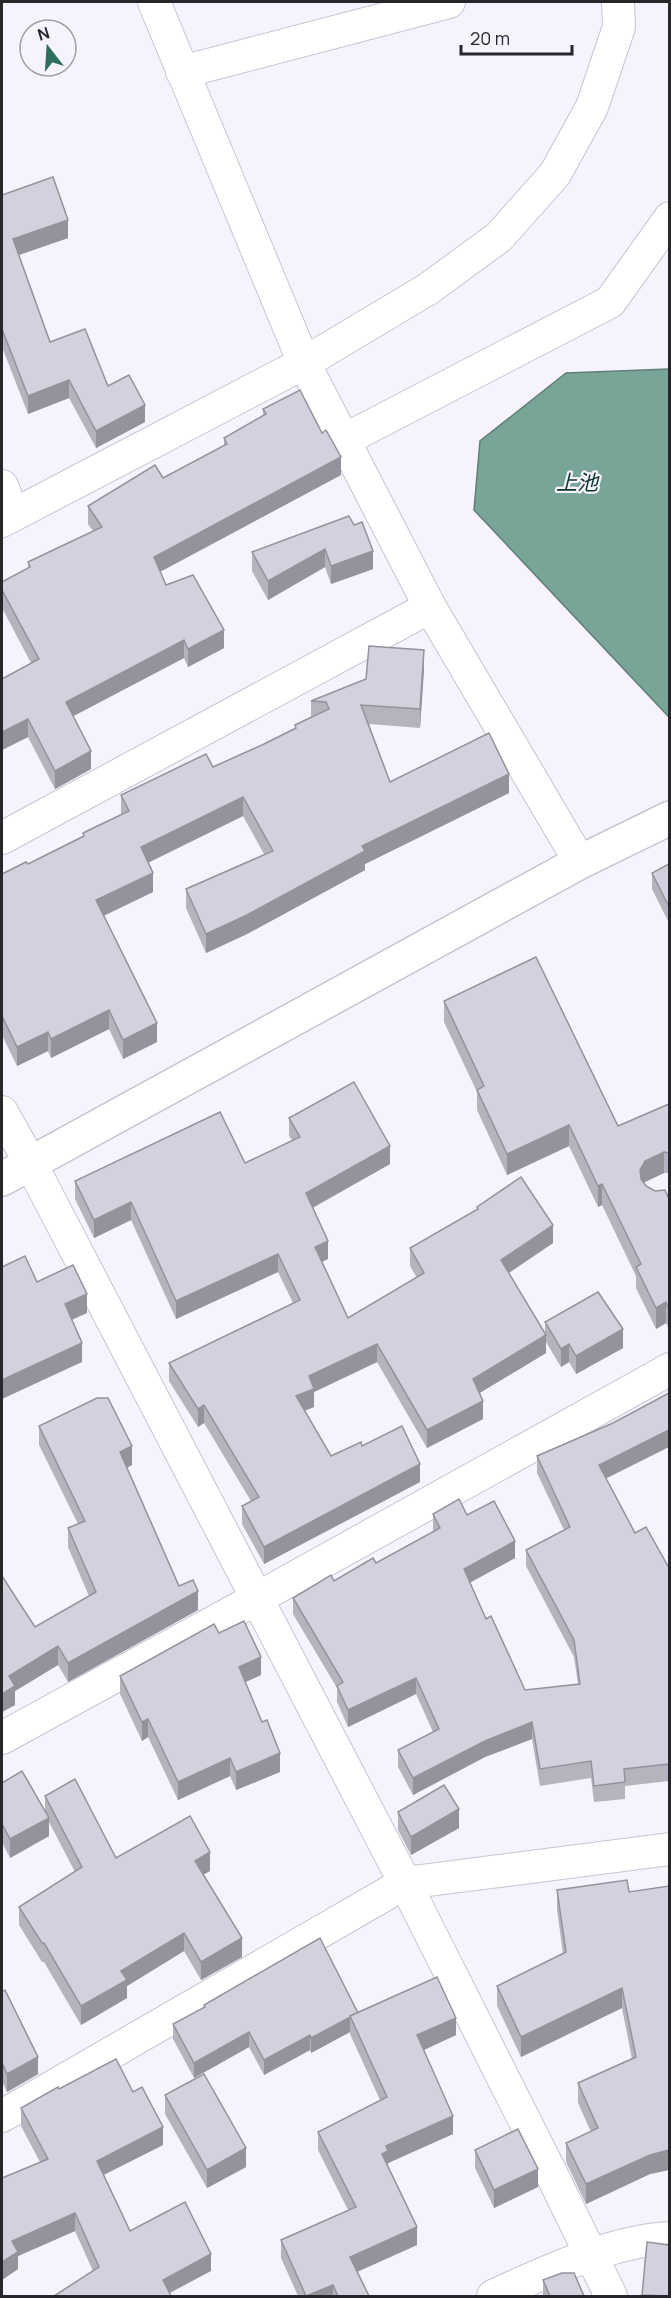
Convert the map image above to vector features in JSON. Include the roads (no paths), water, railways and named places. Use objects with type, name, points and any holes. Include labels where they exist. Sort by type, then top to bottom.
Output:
[{"type":"street","points":[[154,2],[304,363],[430,607],[580,862]]},
{"type":"street","points":[[182,72],[449,2]]},
{"type":"street","points":[[5,507],[304,363],[428,289],[499,237],[555,174],[592,107],[619,27],[618,2]]},
{"type":"street","points":[[344,440],[610,302],[669,218]]},
{"type":"street","points":[[2,838],[430,607]]},
{"type":"street","points":[[2,1179],[580,862],[669,818]]},
{"type":"street","points":[[2,1112],[405,1883],[611,2296]]},
{"type":"street","points":[[2,1738],[669,1369]]},
{"type":"street","points":[[2,2116],[405,1883],[669,1849]]},
{"type":"street","points":[[493,2296],[592,2255],[617,2247],[669,2238]]},
{"type":"water","name":"上池","points":[[670,369],[669,717],[474,510],[480,441],[566,373]]}]
